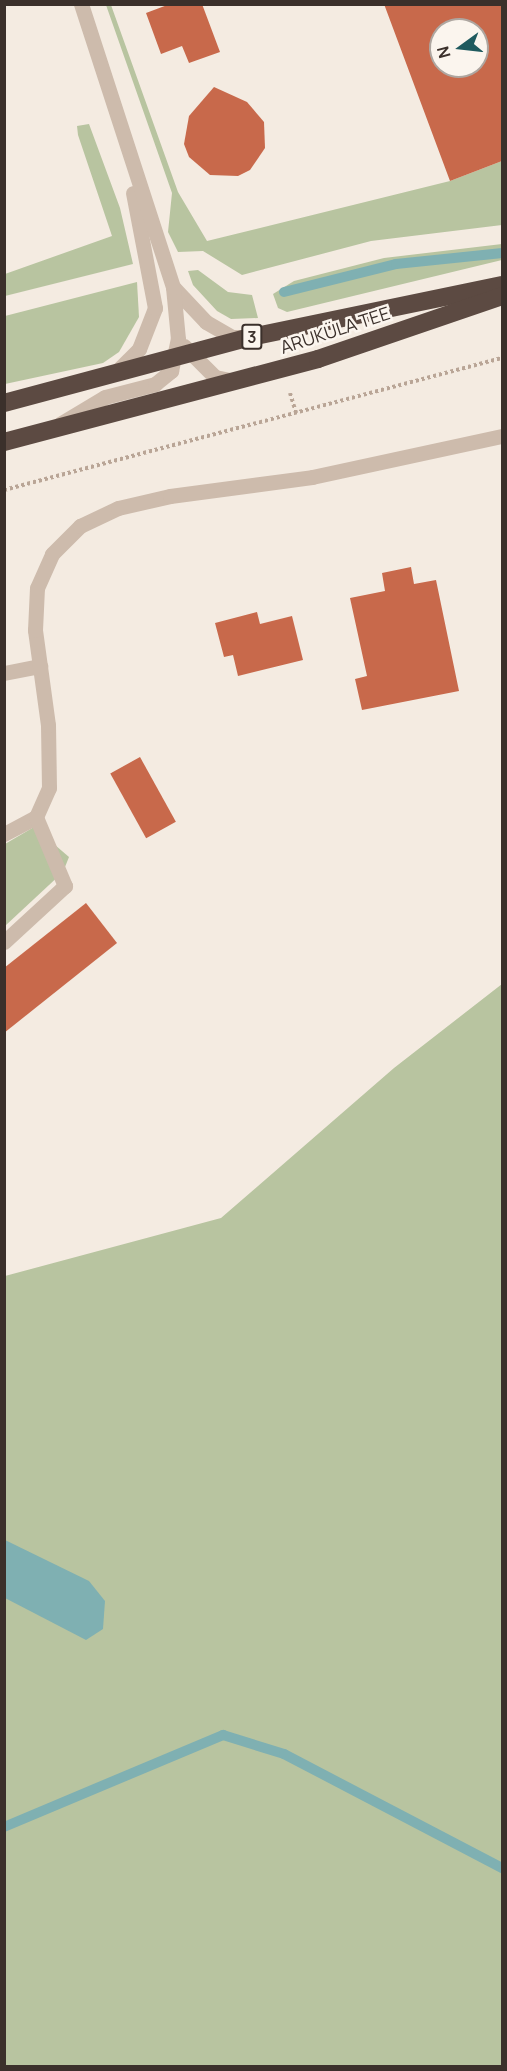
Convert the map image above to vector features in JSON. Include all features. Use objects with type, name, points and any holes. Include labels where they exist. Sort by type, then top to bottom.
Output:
[{"type":"highway","name":"ARUKÜLA TEE","points":[[4,403],[109,375],[180,349],[251,337],[502,285]]},
{"type":"highway","name":"ARUKÜLA TEE","points":[[4,442],[318,359],[502,296]]},
{"type":"street","points":[[49,430],[105,397],[155,384],[171,371],[180,349],[173,286],[81,4]]},
{"type":"street","points":[[109,375],[139,349],[154,308],[120,129]]},
{"type":"street","points":[[142,238],[180,349],[215,377],[235,381]]},
{"type":"street","points":[[173,286],[206,322],[232,337],[251,337]]},
{"type":"street","points":[[4,834],[36,817],[49,788],[48,725],[40,666],[37,588],[52,554],[80,526],[118,508],[170,496],[312,477],[502,436]]},
{"type":"street","points":[[4,673],[40,666]]},
{"type":"street","points":[[4,942],[65,886],[57,855],[36,817]]},
{"type":"path","points":[[4,490],[502,358]]},
{"type":"path","points":[[289,388],[296,413]]},
{"type":"green space","points":[[106,5],[111,5],[178,192],[207,241],[450,181],[502,161],[502,225],[371,241],[242,275],[203,251],[178,252],[168,232],[172,193]]},
{"type":"green space","points":[[89,124],[120,208],[133,264],[5,296],[5,274],[112,236],[78,135],[77,126]]},
{"type":"green space","points":[[502,244],[502,260],[287,312],[278,308],[273,294],[294,281],[384,258]]},
{"type":"green space","points":[[198,270],[228,292],[252,295],[258,318],[231,319],[217,311],[193,285],[188,271]]},
{"type":"green space","points":[[137,282],[139,317],[119,352],[103,363],[5,384],[5,316]]},
{"type":"green space","points":[[34,827],[69,857],[63,872],[5,926],[5,844]]},
{"type":"green space","points":[[502,984],[502,2066],[5,2066],[5,1276],[221,1218],[394,1068]]},
{"type":"water","points":[[5,1540],[89,1581],[105,1601],[103,1629],[86,1640],[5,1598]]},
{"type":"building","points":[[170,4],[202,4],[220,52],[189,63],[182,46],[161,54],[146,13]]},
{"type":"building","points":[[384,4],[502,4],[502,161],[450,181]]},
{"type":"building","points":[[214,87],[247,102],[264,122],[265,148],[250,170],[238,176],[210,175],[189,157],[184,144],[189,116]]},
{"type":"building","points":[[411,567],[414,584],[436,580],[459,691],[362,710],[355,679],[367,676],[350,598],[385,591],[382,573]]},
{"type":"building","points":[[257,612],[260,624],[292,616],[303,660],[238,676],[233,655],[224,657],[215,623]]},
{"type":"building","points":[[140,757],[176,822],[146,838],[110,773]]},
{"type":"building","points":[[86,903],[117,943],[4,1033],[4,968]]},
{"type":"waterway","points":[[284,292],[396,264],[502,253]]},
{"type":"waterway","points":[[4,1827],[223,1735],[284,1754],[502,1868]]}]
